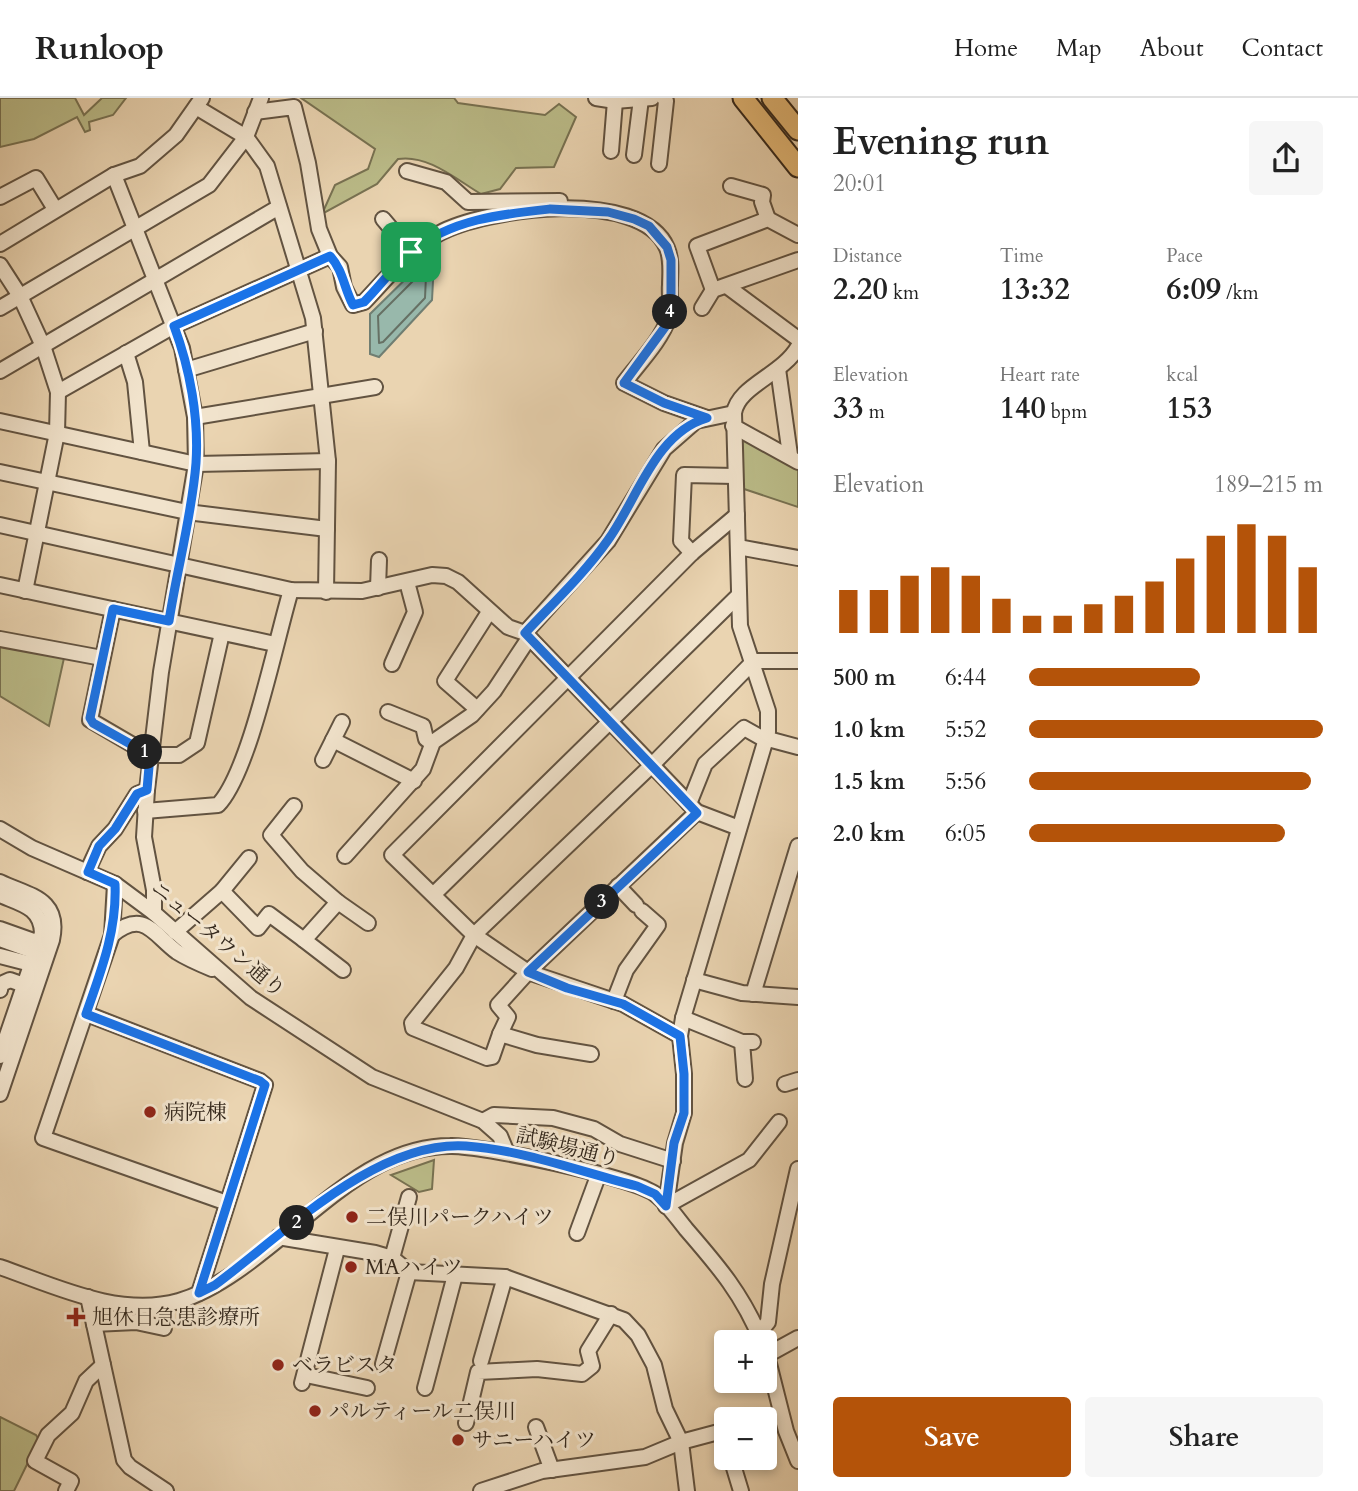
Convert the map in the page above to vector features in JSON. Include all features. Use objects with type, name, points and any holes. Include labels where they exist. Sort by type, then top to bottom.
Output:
[{"type":"highway","points":[[743,98],[798,167]]},
{"type":"highway","points":[[772,98],[798,130]]},
{"type":"street","points":[[0,308],[209,185],[246,137],[261,98]]},
{"type":"street","points":[[596,98],[614,101],[652,98]]},
{"type":"street","points":[[659,164],[666,101],[664,98]]},
{"type":"street","points":[[634,155],[641,99]]},
{"type":"street","points":[[611,151],[614,101]]},
{"type":"street","points":[[0,244],[114,175],[139,166],[176,135],[199,103],[246,137],[267,166],[315,331],[328,461],[326,592]]},
{"type":"street","points":[[256,112],[294,107],[308,163],[319,229],[330,256],[340,267],[344,288],[353,305],[364,302],[411,252],[439,233],[468,221],[550,209],[608,212]]},
{"type":"street","points":[[407,171],[446,182],[468,202],[551,200],[608,212],[649,226],[667,247],[671,260],[671,313],[665,327],[624,383],[664,403],[707,418],[733,419],[794,458]]},
{"type":"street","points":[[114,175],[174,326],[195,417],[196,464],[169,621],[145,811],[144,837],[154,890],[154,913]]},
{"type":"street","points":[[0,197],[36,178],[55,209]]},
{"type":"street","points":[[731,186],[763,195],[762,202],[768,219],[798,235]]},
{"type":"street","points":[[0,371],[279,207]]},
{"type":"street","points":[[383,219],[411,252]]},
{"type":"street","points":[[768,219],[697,246],[720,288],[798,339]]},
{"type":"street","points":[[58,392],[174,326],[330,256]]},
{"type":"street","points":[[702,308],[720,288],[798,260]]},
{"type":"street","points":[[0,265],[20,296],[43,346],[58,392],[57,433],[25,591]]},
{"type":"street","points":[[186,370],[315,331]]},
{"type":"street","points":[[666,1206],[684,1113],[680,1036],[683,1018],[768,740],[768,710],[740,626],[733,419],[738,399],[786,365],[798,347]]},
{"type":"street","points":[[126,353],[135,382],[142,452]]},
{"type":"street","points":[[778,369],[794,458]]},
{"type":"street","points":[[195,417],[375,387]]},
{"type":"street","points":[[345,856],[424,769],[433,742],[477,709],[494,691],[527,635],[608,541],[664,449],[684,428],[707,418]]},
{"type":"street","points":[[0,421],[196,464],[328,461]]},
{"type":"street","points":[[0,472],[187,512],[327,529]]},
{"type":"street","points":[[692,553],[681,541],[684,475],[735,476]]},
{"type":"street","points":[[680,1036],[614,1001],[528,972],[474,935],[392,855],[692,553],[737,515]]},
{"type":"street","points":[[0,525],[290,590],[326,592],[378,588],[432,575],[446,576],[458,582],[508,627],[527,635],[693,808],[739,828]]},
{"type":"street","points":[[738,547],[798,558]]},
{"type":"street","points":[[378,588],[379,560]]},
{"type":"street","points":[[392,664],[415,612],[407,582]]},
{"type":"street","points":[[0,585],[275,644]]},
{"type":"street","points":[[145,811],[218,805],[226,797],[248,743],[290,590]]},
{"type":"street","points":[[434,894],[739,595]]},
{"type":"street","points":[[113,609],[91,722],[150,755],[179,755],[197,743],[222,633]]},
{"type":"street","points":[[477,709],[445,681],[489,612]]},
{"type":"street","points":[[0,639],[102,658]]},
{"type":"street","points":[[798,661],[756,660],[752,663],[651,766],[474,935],[456,968],[412,1023],[413,1028],[487,1058],[492,1057],[508,1017],[498,1005],[693,808],[705,765],[744,728],[768,740],[798,747]]},
{"type":"street","points":[[388,712],[423,726],[426,738],[433,742]]},
{"type":"street","points":[[323,760],[342,722]]},
{"type":"street","points":[[333,740],[414,780]]},
{"type":"street","points":[[88,872],[99,846],[115,829],[137,794],[147,790]]},
{"type":"street","points":[[294,806],[271,835],[302,871],[368,923]]},
{"type":"street","name":"ニュータウン通り","points":[[0,829],[32,848],[115,884],[154,913],[251,998],[353,1067],[483,1121],[500,1136],[507,1153]]},
{"type":"street","points":[[753,994],[798,846]]},
{"type":"street","points":[[175,932],[222,891],[249,858]]},
{"type":"street","points":[[0,882],[26,892],[46,905],[55,922],[24,985],[5,1050],[0,1094]]},
{"type":"street","points":[[115,884],[113,935],[43,1138],[227,1203]]},
{"type":"street","points":[[614,1001],[626,970],[659,925],[618,886]]},
{"type":"street","points":[[222,891],[258,928],[269,914],[343,970]]},
{"type":"street","points":[[0,895],[38,914],[42,933],[41,952],[5,1050]]},
{"type":"street","points":[[304,940],[338,902]]},
{"type":"street","points":[[113,935],[129,924],[147,925],[190,960],[226,975]]},
{"type":"street","points":[[0,929],[41,952]]},
{"type":"street","points":[[0,939],[41,952]]},
{"type":"street","points":[[0,956],[41,952]]},
{"type":"street","points":[[0,1004],[1,984],[10,980],[24,985]]},
{"type":"street","points":[[694,980],[753,994],[798,997]]},
{"type":"street","points":[[86,1014],[265,1085],[199,1293]]},
{"type":"street","points":[[683,1018],[748,1042],[745,1079]]},
{"type":"street","points":[[500,1034],[537,1045],[591,1054]]},
{"type":"street","points":[[483,1121],[494,1115],[553,1118],[594,1129],[620,1144],[673,1161]]},
{"type":"street","points":[[666,1206],[749,1160],[779,1122]]},
{"type":"street","name":"試験場通り","points":[[0,1267],[88,1297],[139,1305],[178,1301],[199,1293],[355,1179],[400,1156],[448,1146],[507,1153],[643,1188],[666,1206],[729,1277],[756,1330]]},
{"type":"street","points":[[766,1330],[772,1284],[793,1220],[798,1172]]},
{"type":"street","points":[[577,1233],[598,1176]]},
{"type":"street","points":[[392,1258],[409,1196]]},
{"type":"street","points":[[278,1237],[392,1258],[409,1272],[505,1277],[624,1320],[647,1349],[665,1409],[681,1442],[687,1491]]},
{"type":"street","points":[[337,1249],[304,1379],[367,1388]]},
{"type":"street","points":[[383,1364],[409,1272]]},
{"type":"street","points":[[425,1388],[455,1275]]},
{"type":"street","points":[[481,1361],[505,1277]]},
{"type":"street","points":[[88,1297],[124,1460],[166,1491]]},
{"type":"street","points":[[466,1423],[478,1372],[537,1369],[582,1374],[588,1372],[592,1366],[588,1351],[611,1314]]},
{"type":"street","points":[[94,1324],[135,1322],[164,1328]]},
{"type":"street","points":[[777,1342],[798,1338]]},
{"type":"street","points":[[66,1491],[71,1481],[35,1461],[48,1435],[72,1413],[86,1381],[103,1365]]},
{"type":"street","name":"試験場通り","points":[[775,1393],[781,1415],[792,1428],[798,1461]]},
{"type":"street","points":[[777,1416],[781,1415]]},
{"type":"street","points":[[536,1427],[552,1470]]},
{"type":"street","points":[[481,1491],[494,1489],[523,1476],[645,1457],[681,1442],[714,1435]]},
{"type":"street","points":[[735,1470],[741,1491]]},
{"type":"green space","points":[[0,98],[75,98],[84,115],[102,98],[126,98],[113,115],[89,122],[90,130],[85,132],[77,117],[34,139],[0,147]]},
{"type":"green space","points":[[301,98],[454,98],[458,103],[545,115],[559,104],[576,117],[554,167],[516,168],[500,189],[481,194],[431,164],[409,158],[398,159],[377,184],[322,214],[335,185],[368,169],[375,149]]},
{"type":"green space","points":[[739,435],[798,468],[798,507],[741,488]]},
{"type":"green space","points":[[0,645],[64,658],[49,726],[0,696]]},
{"type":"green space","points":[[434,1160],[432,1189],[419,1192],[391,1175]]},
{"type":"green space","points":[[0,1417],[36,1435],[39,1440],[14,1491],[0,1491]]},
{"type":"water","points":[[426,259],[434,262],[432,300],[379,357],[370,354],[370,314]]},
{"type":"place","name":"病院棟","points":[[150,1112]]},
{"type":"place","name":"二俣川パークハイツ","points":[[352,1217]]},
{"type":"place","name":"MAハイツ","points":[[351,1267]]},
{"type":"place","name":"旭休日急患診療所","points":[[76,1317]]},
{"type":"place","name":"ベラビスタ","points":[[278,1365]]},
{"type":"place","name":"パルティール二俣川","points":[[315,1411]]},
{"type":"place","name":"サニーハイツ","points":[[458,1440]]},
{"type":"route","points":[[550,209],[608,212],[634,219],[649,226],[661,238],[671,260],[671,313],[665,327],[624,383],[645,395],[707,418],[684,428],[664,449],[608,541],[525,633],[697,813],[528,972],[567,988],[623,1004],[680,1036],[684,1113],[674,1143],[670,1189],[666,1206],[655,1194],[637,1186],[507,1153],[467,1146],[416,1151],[380,1164],[355,1179],[215,1285],[199,1293],[265,1085],[86,1014],[113,935],[116,897],[115,884],[88,872],[99,846],[115,829],[137,794],[147,790],[150,755],[91,722],[102,658],[113,609],[169,621],[196,464],[195,417],[182,348],[174,326],[330,256],[340,267],[344,288],[353,305],[364,302],[411,252],[439,233],[468,221],[550,209]]}]
